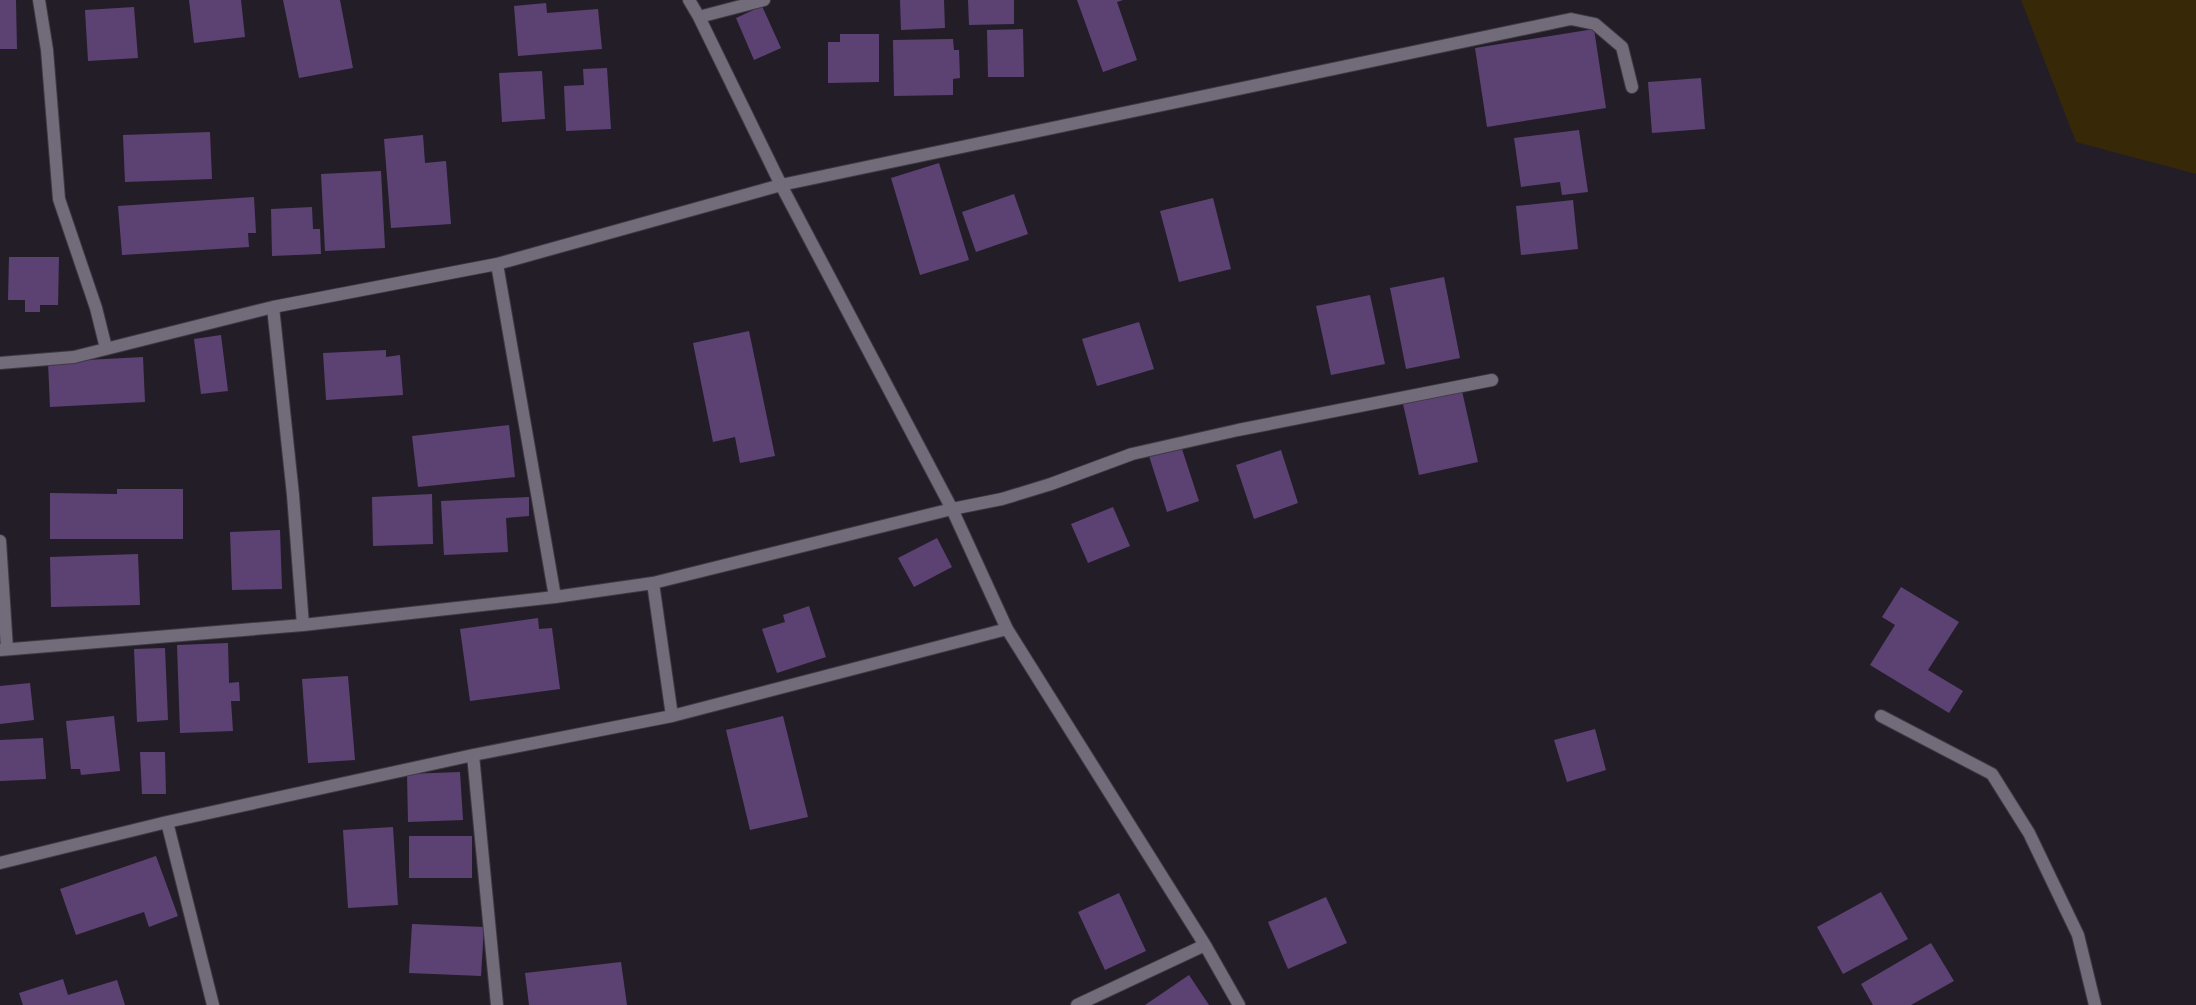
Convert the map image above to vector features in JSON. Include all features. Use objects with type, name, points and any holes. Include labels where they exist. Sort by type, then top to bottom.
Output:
[{"type":"street","points":[[39,0],[47,50],[59,200],[96,308],[106,348]]},
{"type":"street","points":[[689,0],[781,185],[952,509],[1007,629],[1205,945],[1239,1005]]},
{"type":"street","points":[[699,17],[764,0]]},
{"type":"street","points":[[0,362],[74,356],[273,307],[497,264],[781,185],[1571,19],[1595,24],[1622,47],[1632,87]]},
{"type":"street","points":[[497,264],[555,597]]},
{"type":"street","points":[[273,307],[293,495],[303,625]]},
{"type":"street","points":[[0,541],[3,650],[303,625],[555,597],[653,583],[952,509],[1002,499],[1050,484],[1132,454],[1247,428],[1492,380]]},
{"type":"street","points":[[653,583],[672,716]]},
{"type":"street","points":[[0,863],[167,822],[473,755],[672,716],[1007,629]]},
{"type":"street","points":[[1881,716],[1992,774],[2029,833],[2078,935],[2095,1005]]},
{"type":"street","points":[[473,755],[497,1005]]},
{"type":"street","points":[[167,822],[213,1005]]},
{"type":"street","points":[[1076,1005],[1205,945]]},
{"type":"shaded area","points":[[2021,0],[2196,0],[2196,174],[2076,142]]},
{"type":"building","points":[[0,0],[16,0],[17,49],[0,49]]},
{"type":"building","points":[[189,0],[241,0],[245,37],[194,43]]},
{"type":"building","points":[[283,0],[340,0],[353,68],[299,78]]},
{"type":"building","points":[[900,0],[944,0],[945,28],[901,30]]},
{"type":"building","points":[[968,0],[1014,0],[1014,24],[969,25]]},
{"type":"building","points":[[1077,0],[1123,0],[1117,2],[1137,60],[1103,72]]},
{"type":"building","points":[[546,3],[547,13],[598,9],[602,49],[518,56],[514,6]]},
{"type":"building","points":[[762,6],[781,48],[754,60],[736,18]]},
{"type":"building","points":[[134,7],[138,58],[88,61],[85,10]]},
{"type":"building","points":[[1023,29],[1024,77],[988,77],[987,30]]},
{"type":"building","points":[[1594,29],[1606,108],[1487,127],[1475,48]]},
{"type":"building","points":[[840,34],[879,34],[879,82],[828,83],[828,42],[840,42]]},
{"type":"building","points":[[953,39],[954,50],[959,50],[960,78],[953,79],[953,95],[894,96],[893,40]]},
{"type":"building","points":[[607,68],[611,129],[566,131],[564,86],[584,85],[583,69]]},
{"type":"building","points":[[542,71],[545,119],[502,122],[499,73]]},
{"type":"building","points":[[1701,78],[1705,129],[1652,133],[1648,82]]},
{"type":"building","points":[[1579,130],[1588,192],[1562,195],[1560,182],[1521,187],[1514,138]]},
{"type":"building","points":[[210,132],[212,179],[125,182],[123,135]]},
{"type":"building","points":[[423,135],[425,163],[446,161],[451,224],[391,228],[384,139]]},
{"type":"building","points":[[939,163],[969,260],[920,275],[891,178]]},
{"type":"building","points":[[381,171],[385,248],[325,251],[321,174]]},
{"type":"building","points":[[1014,194],[1028,234],[976,252],[962,212]]},
{"type":"building","points":[[254,197],[256,233],[248,233],[249,247],[122,255],[118,206]]},
{"type":"building","points":[[1213,198],[1231,269],[1179,282],[1160,211]]},
{"type":"building","points":[[1573,200],[1578,249],[1521,255],[1516,206]]},
{"type":"building","points":[[312,207],[313,229],[320,229],[321,254],[272,256],[271,209]]},
{"type":"building","points":[[9,257],[59,257],[58,305],[40,305],[40,312],[25,312],[25,300],[8,300]]},
{"type":"building","points":[[1444,277],[1460,358],[1406,369],[1390,288]]},
{"type":"building","points":[[1370,295],[1385,364],[1331,375],[1316,306]]},
{"type":"building","points":[[1139,322],[1154,369],[1097,386],[1082,339]]},
{"type":"building","points":[[749,331],[775,456],[740,463],[735,437],[713,442],[693,343]]},
{"type":"building","points":[[221,335],[228,391],[201,394],[194,339]]},
{"type":"building","points":[[386,350],[386,357],[400,355],[403,395],[326,400],[323,353]]},
{"type":"building","points":[[143,357],[145,402],[50,407],[48,362]]},
{"type":"building","points":[[1462,391],[1478,462],[1419,475],[1403,404]]},
{"type":"building","points":[[509,425],[515,477],[418,487],[412,436]]},
{"type":"building","points":[[1181,446],[1199,501],[1167,512],[1149,456]]},
{"type":"building","points":[[1281,450],[1298,503],[1254,519],[1236,465]]},
{"type":"building","points":[[117,489],[183,489],[183,539],[50,539],[50,493],[117,494]]},
{"type":"building","points":[[432,494],[433,544],[373,546],[372,497]]},
{"type":"building","points":[[529,497],[529,516],[506,518],[508,552],[444,555],[441,501]]},
{"type":"building","points":[[1113,507],[1130,546],[1088,563],[1071,524]]},
{"type":"building","points":[[280,530],[282,589],[232,590],[230,532]]},
{"type":"building","points":[[937,538],[952,567],[914,587],[898,558]]},
{"type":"building","points":[[138,554],[140,605],[51,607],[50,557]]},
{"type":"building","points":[[1901,587],[1959,622],[1928,670],[1963,691],[1949,713],[1870,665],[1895,625],[1882,617]]},
{"type":"building","points":[[809,606],[826,657],[777,673],[762,629],[785,622],[783,615]]},
{"type":"building","points":[[538,618],[539,629],[552,628],[560,689],[470,701],[460,629]]},
{"type":"building","points":[[228,643],[229,683],[239,682],[240,701],[231,701],[233,731],[180,733],[177,645]]},
{"type":"building","points":[[165,648],[168,720],[137,722],[134,649]]},
{"type":"building","points":[[348,676],[355,760],[308,763],[302,679]]},
{"type":"building","points":[[30,683],[34,720],[0,724],[0,686]]},
{"type":"building","points":[[114,716],[120,771],[81,775],[80,769],[71,769],[66,721]]},
{"type":"building","points":[[783,716],[808,817],[750,830],[726,730]]},
{"type":"building","points":[[1595,729],[1606,770],[1567,782],[1554,740]]},
{"type":"building","points":[[43,738],[46,779],[0,781],[0,740]]},
{"type":"building","points":[[140,752],[165,752],[166,794],[142,794]]},
{"type":"building","points":[[460,772],[463,820],[408,822],[407,774]]},
{"type":"building","points":[[393,827],[398,905],[348,908],[343,830]]},
{"type":"building","points":[[409,836],[472,836],[472,878],[409,878]]},
{"type":"building","points":[[156,856],[178,916],[149,927],[144,912],[76,935],[60,889]]},
{"type":"building","points":[[1881,892],[1908,939],[1843,974],[1817,927]]},
{"type":"building","points":[[1119,893],[1146,951],[1105,970],[1078,912]]},
{"type":"building","points":[[1326,897],[1347,943],[1288,969],[1268,922]]},
{"type":"building","points":[[412,924],[484,927],[481,976],[409,973]]},
{"type":"building","points":[[1931,943],[1954,981],[1911,1005],[1873,1005],[1861,984]]},
{"type":"building","points":[[621,962],[627,1005],[529,1005],[525,973]]},
{"type":"building","points":[[1189,975],[1209,1005],[1145,1005]]},
{"type":"building","points":[[63,979],[68,995],[117,980],[125,1005],[23,1005],[19,993]]}]
